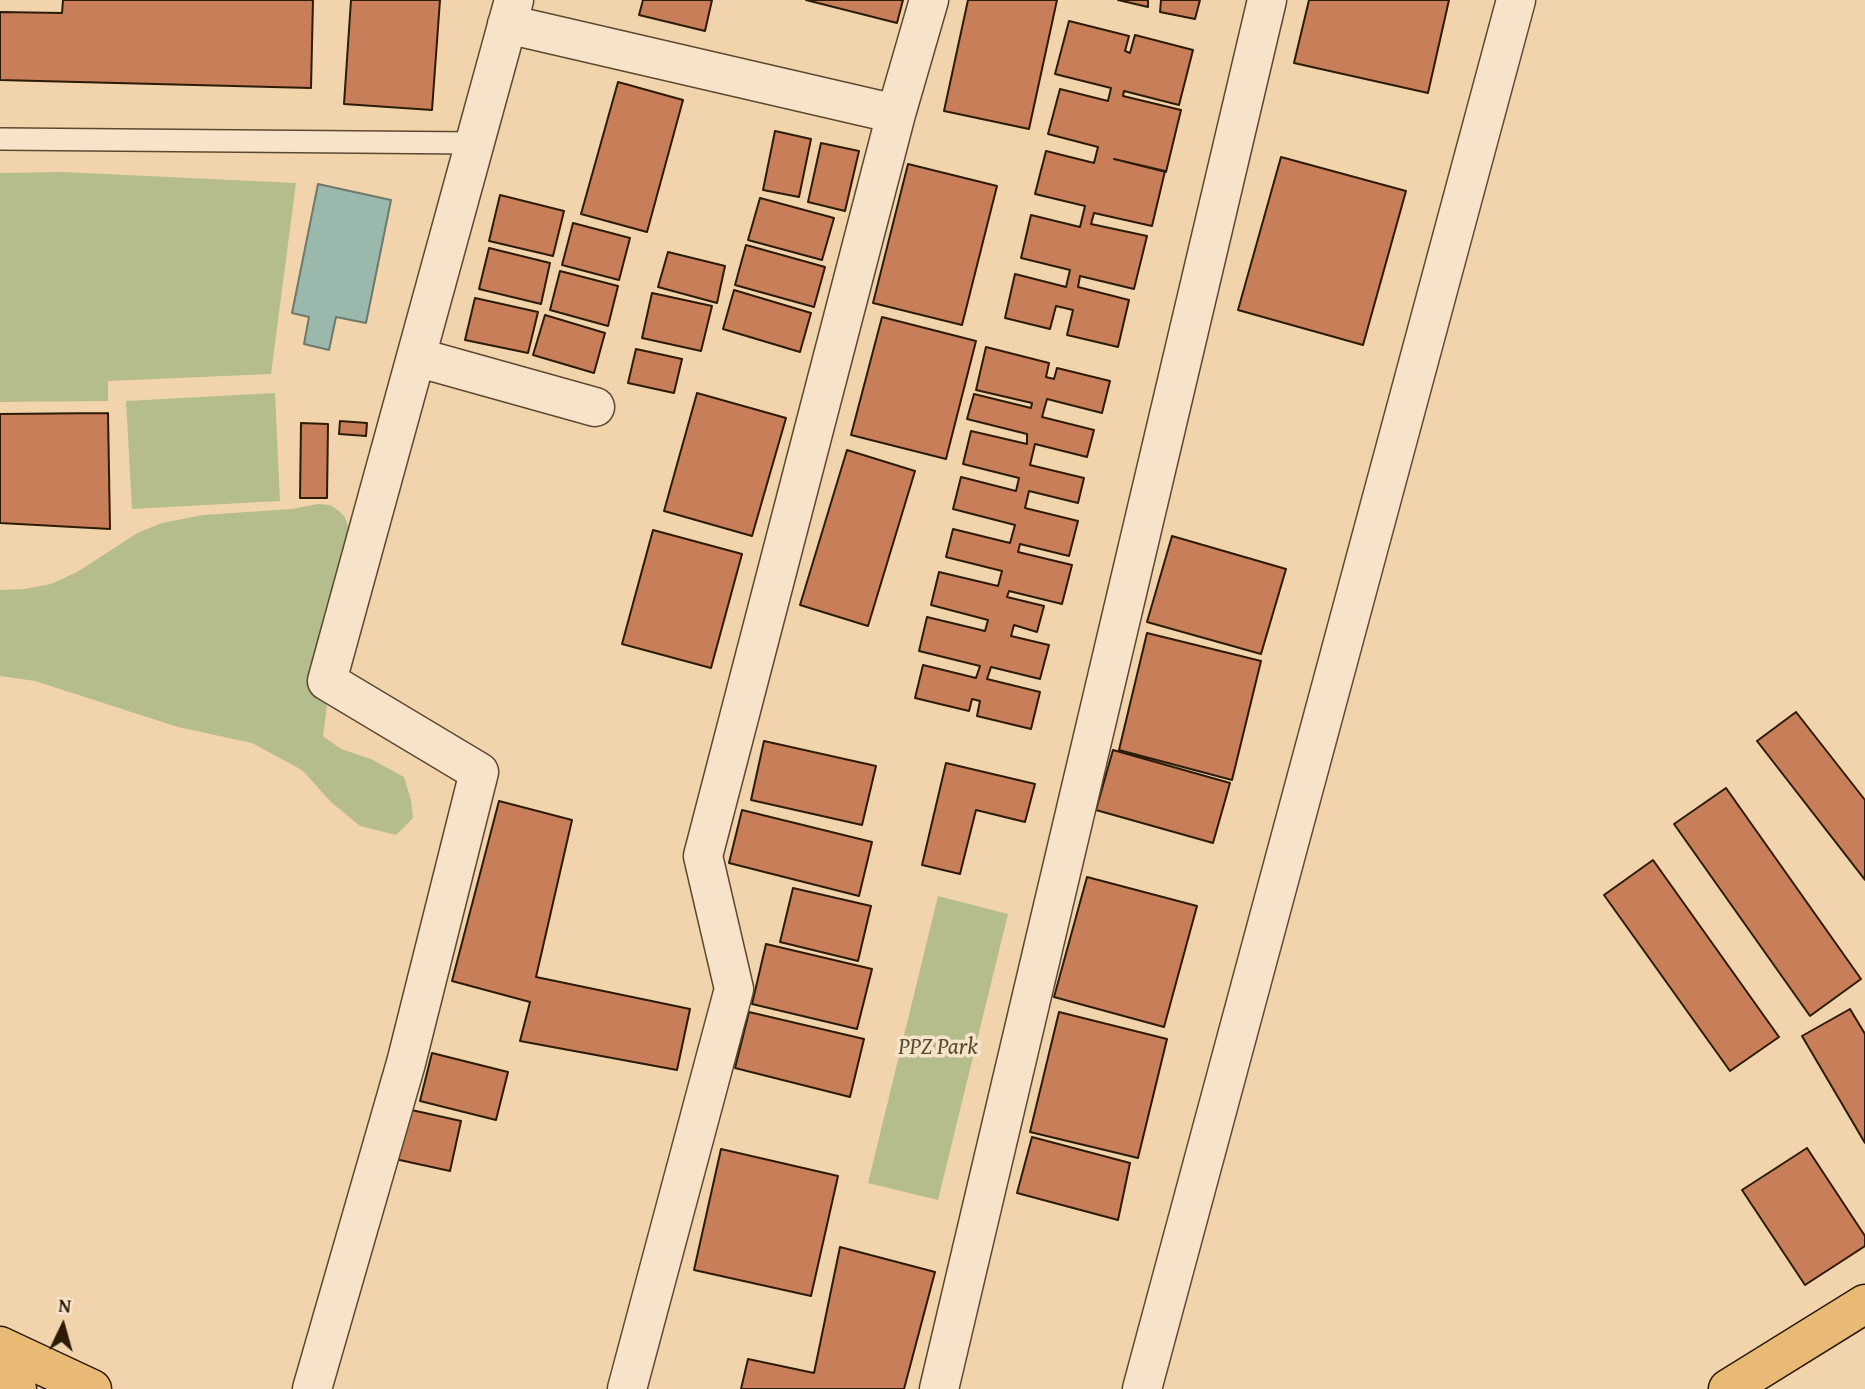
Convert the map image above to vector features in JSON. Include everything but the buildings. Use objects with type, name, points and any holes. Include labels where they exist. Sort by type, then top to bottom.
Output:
[{"type":"main road","points":[[1735,1386],[1865,1304]]},
{"type":"main road","points":[[0,1346],[92,1389]]},
{"type":"main road","points":[[0,1381],[17,1389]]},
{"type":"street","points":[[627,1389],[734,989],[703,856],[896,114],[929,0]]},
{"type":"street","points":[[939,1389],[1266,0]]},
{"type":"street","points":[[1142,1389],[1516,0]]},
{"type":"street","points":[[312,1389],[406,1063],[479,772],[327,681],[510,12],[896,114]]},
{"type":"street","points":[[416,357],[594,407]]},
{"type":"lane","points":[[0,139],[474,143]]},
{"type":"green space","points":[[63,172],[296,183],[271,374],[108,381],[108,401],[0,402],[0,173]]},
{"type":"green space","points":[[275,393],[280,501],[132,509],[126,401]]},
{"type":"green space","points":[[318,504],[330,505],[339,511],[345,517],[350,532],[323,736],[341,749],[371,759],[404,777],[413,818],[396,835],[360,826],[331,802],[302,770],[252,743],[178,727],[35,681],[0,676],[0,590],[51,584],[77,572],[139,532],[162,523],[203,515],[292,509]]},
{"type":"green space","name":"PPZ Park","points":[[938,896],[1008,914],[938,1200],[868,1183]]},
{"type":"shaded area","points":[[318,184],[391,200],[366,323],[336,317],[329,350],[304,344],[309,317],[292,313]]}]
